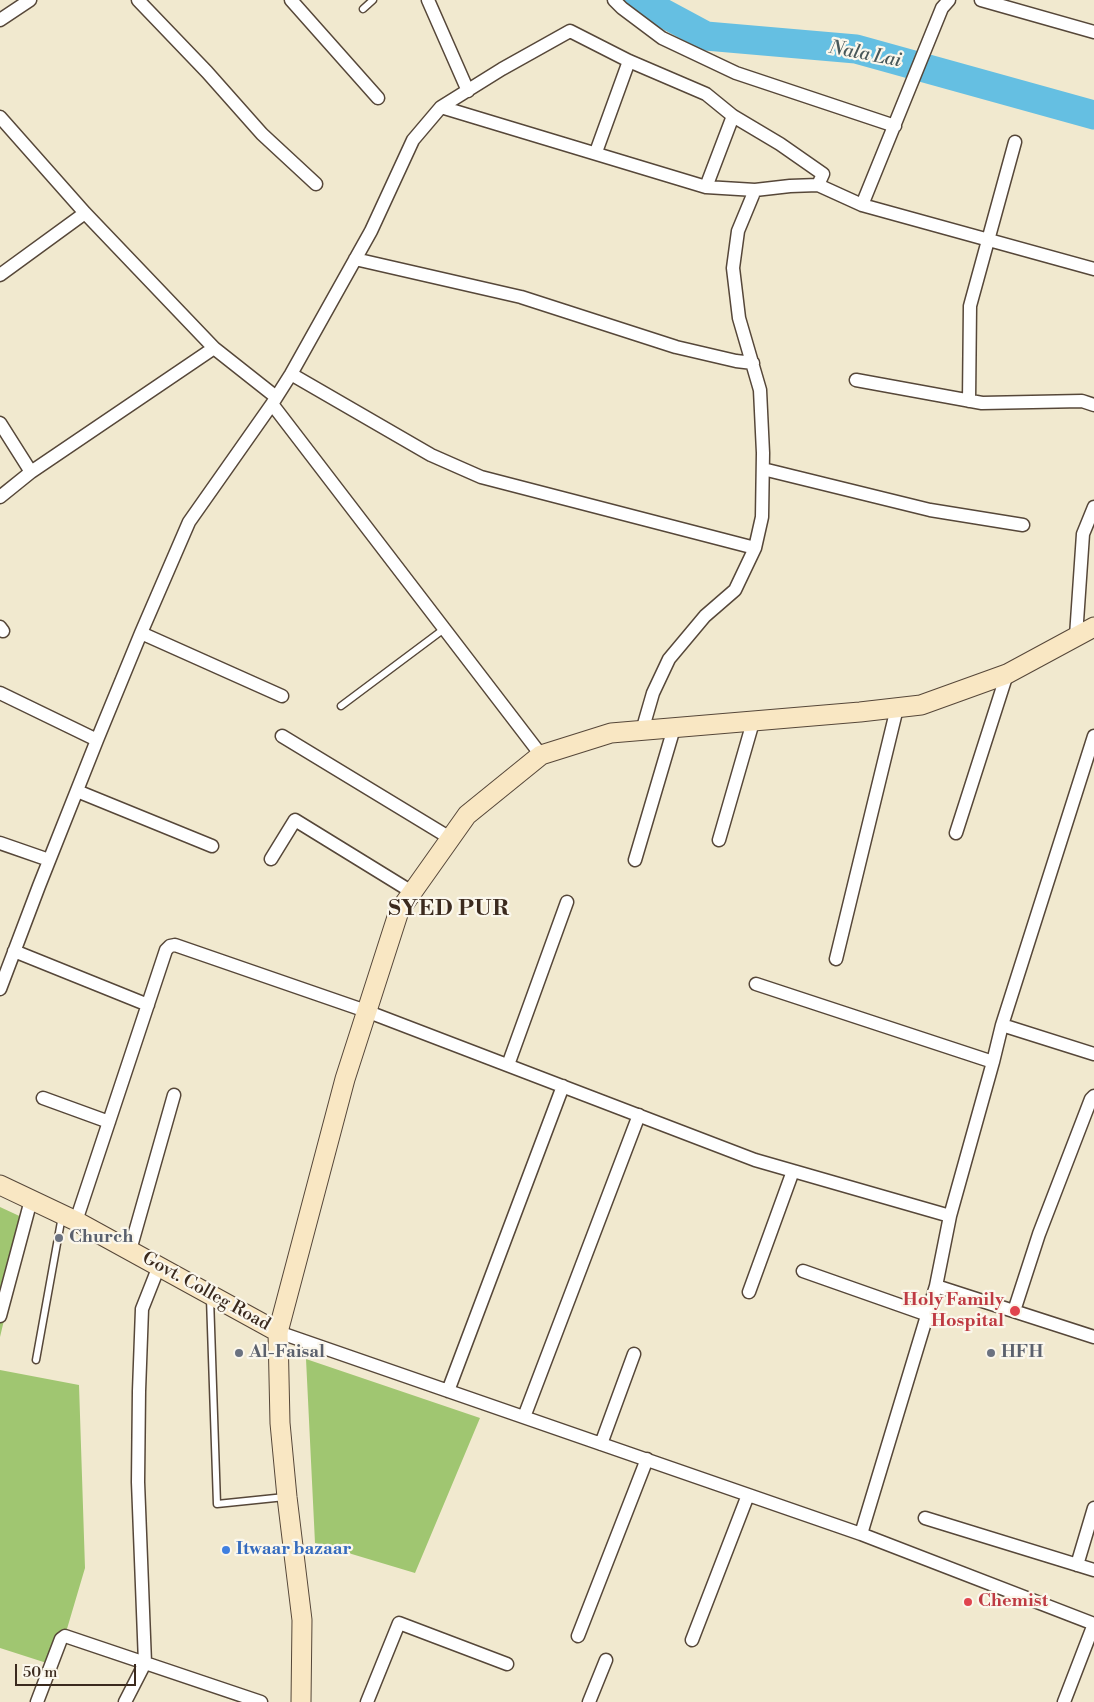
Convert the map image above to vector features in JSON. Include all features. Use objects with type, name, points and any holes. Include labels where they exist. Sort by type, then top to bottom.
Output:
[{"type":"main road","points":[[301,1702],[302,1620],[280,1422],[278,1332],[343,1088],[399,911],[450,838],[467,815],[541,755],[611,733],[753,722],[921,705],[1007,674],[1094,627]]},
{"type":"main road","name":"Govt. Colleg Road","points":[[0,1185],[130,1250],[278,1332]]},
{"type":"street","points":[[0,20],[30,0]]},
{"type":"street","points":[[138,0],[207,72],[262,134],[316,184]]},
{"type":"street","points":[[292,0],[378,98]]},
{"type":"street","points":[[428,0],[468,91]]},
{"type":"street","points":[[614,0],[662,38],[736,73],[894,126]]},
{"type":"street","points":[[981,0],[1094,32]]},
{"type":"street","points":[[862,204],[905,96],[945,4]]},
{"type":"street","points":[[0,989],[97,740],[189,522],[291,374],[371,230],[413,140],[441,107],[570,31],[629,61],[706,94],[733,116],[780,144],[823,174],[818,185]]},
{"type":"street","points":[[596,152],[629,61]]},
{"type":"street","points":[[441,107],[596,152],[706,187],[755,190],[818,185],[862,204],[1094,269]]},
{"type":"street","points":[[706,187],[733,116]]},
{"type":"street","points":[[0,117],[84,213],[214,348],[274,401],[444,629],[541,755]]},
{"type":"street","points":[[969,401],[970,306],[1015,142]]},
{"type":"street","points":[[642,730],[653,693],[669,659],[705,616],[735,590],[755,548],[762,517],[763,469],[760,390],[739,318],[733,268],[738,231],[755,190]]},
{"type":"street","points":[[0,275],[84,213]]},
{"type":"street","points":[[355,259],[521,297],[676,346],[736,361],[753,363]]},
{"type":"street","points":[[0,497],[31,472],[214,348]]},
{"type":"street","points":[[291,374],[431,454],[481,477],[755,548]]},
{"type":"street","points":[[856,380],[982,403],[1082,401],[1094,405]]},
{"type":"street","points":[[0,423],[31,472]]},
{"type":"street","points":[[763,469],[930,510],[1023,525]]},
{"type":"street","points":[[1076,636],[1083,534],[1094,507]]},
{"type":"street","points":[[141,632],[282,696]]},
{"type":"street","points":[[956,833],[1007,674]]},
{"type":"street","points":[[0,693],[97,740]]},
{"type":"street","points":[[836,959],[897,708]]},
{"type":"street","points":[[719,840],[753,722]]},
{"type":"street","points":[[635,860],[674,728]]},
{"type":"street","points":[[282,736],[450,838]]},
{"type":"street","points":[[861,1534],[928,1315],[936,1286],[950,1216],[1002,1025],[1094,736]]},
{"type":"street","points":[[77,791],[212,846]]},
{"type":"street","points":[[271,859],[295,820],[412,892]]},
{"type":"street","points":[[0,843],[49,860]]},
{"type":"street","points":[[508,1065],[567,902]]},
{"type":"street","points":[[69,1218],[109,1122],[166,950],[170,946],[175,945],[366,1011],[756,1160],[950,1216]]},
{"type":"street","points":[[14,950],[148,1005]]},
{"type":"street","points":[[756,984],[993,1062]]},
{"type":"street","points":[[1002,1025],[1094,1054]]},
{"type":"street","points":[[448,1391],[563,1086]]},
{"type":"street","points":[[130,1250],[174,1095]]},
{"type":"street","points":[[1014,1311],[1039,1234],[1091,1099],[1094,1096]]},
{"type":"street","points":[[43,1098],[109,1122]]},
{"type":"street","points":[[524,1417],[639,1116]]},
{"type":"street","points":[[749,1292],[793,1171]]},
{"type":"street","points":[[0,1316],[31,1200]]},
{"type":"street","points":[[125,1702],[145,1663],[138,1482],[139,1391],[142,1309],[159,1266]]},
{"type":"street","points":[[803,1271],[928,1315]]},
{"type":"street","points":[[936,1286],[1094,1337]]},
{"type":"street","points":[[278,1332],[861,1534],[1094,1624],[1064,1702]]},
{"type":"street","points":[[601,1444],[634,1354]]},
{"type":"street","points":[[578,1636],[647,1460]]},
{"type":"street","points":[[692,1640],[748,1495]]},
{"type":"street","points":[[1076,1564],[1094,1508]]},
{"type":"street","points":[[925,1518],[1094,1570]]},
{"type":"street","points":[[367,1702],[399,1623],[507,1664]]},
{"type":"street","points":[[37,1702],[61,1639],[65,1636],[261,1702]]},
{"type":"street","points":[[589,1702],[606,1660]]},
{"type":"lane","points":[[363,9],[373,0]]},
{"type":"lane","points":[[341,706],[444,629]]},
{"type":"lane","points":[[36,1360],[69,1218]]},
{"type":"lane","points":[[210,1294],[217,1504],[287,1497]]},
{"type":"green space","points":[[0,1207],[28,1220],[0,1337]]},
{"type":"green space","points":[[306,1359],[480,1418],[415,1573],[315,1543]]},
{"type":"green space","points":[[0,1370],[79,1385],[85,1568],[56,1666],[0,1648]]},
{"type":"waterway","name":"Nala Lai","points":[[639,0],[706,36],[856,49],[1094,115]]},
{"type":"place","name":"Church","points":[[59,1238]]},
{"type":"place","name":"Holy Family Hospital","points":[[1015,1311]]},
{"type":"place","name":"Al-Faisal","points":[[239,1353]]},
{"type":"place","name":"HFH","points":[[991,1353]]},
{"type":"place","name":"Itwaar bazaar","points":[[226,1550]]},
{"type":"place","name":"Chemist","points":[[968,1602]]},
{"type":"district","name":"SYED PUR","points":[[449,910]]}]
